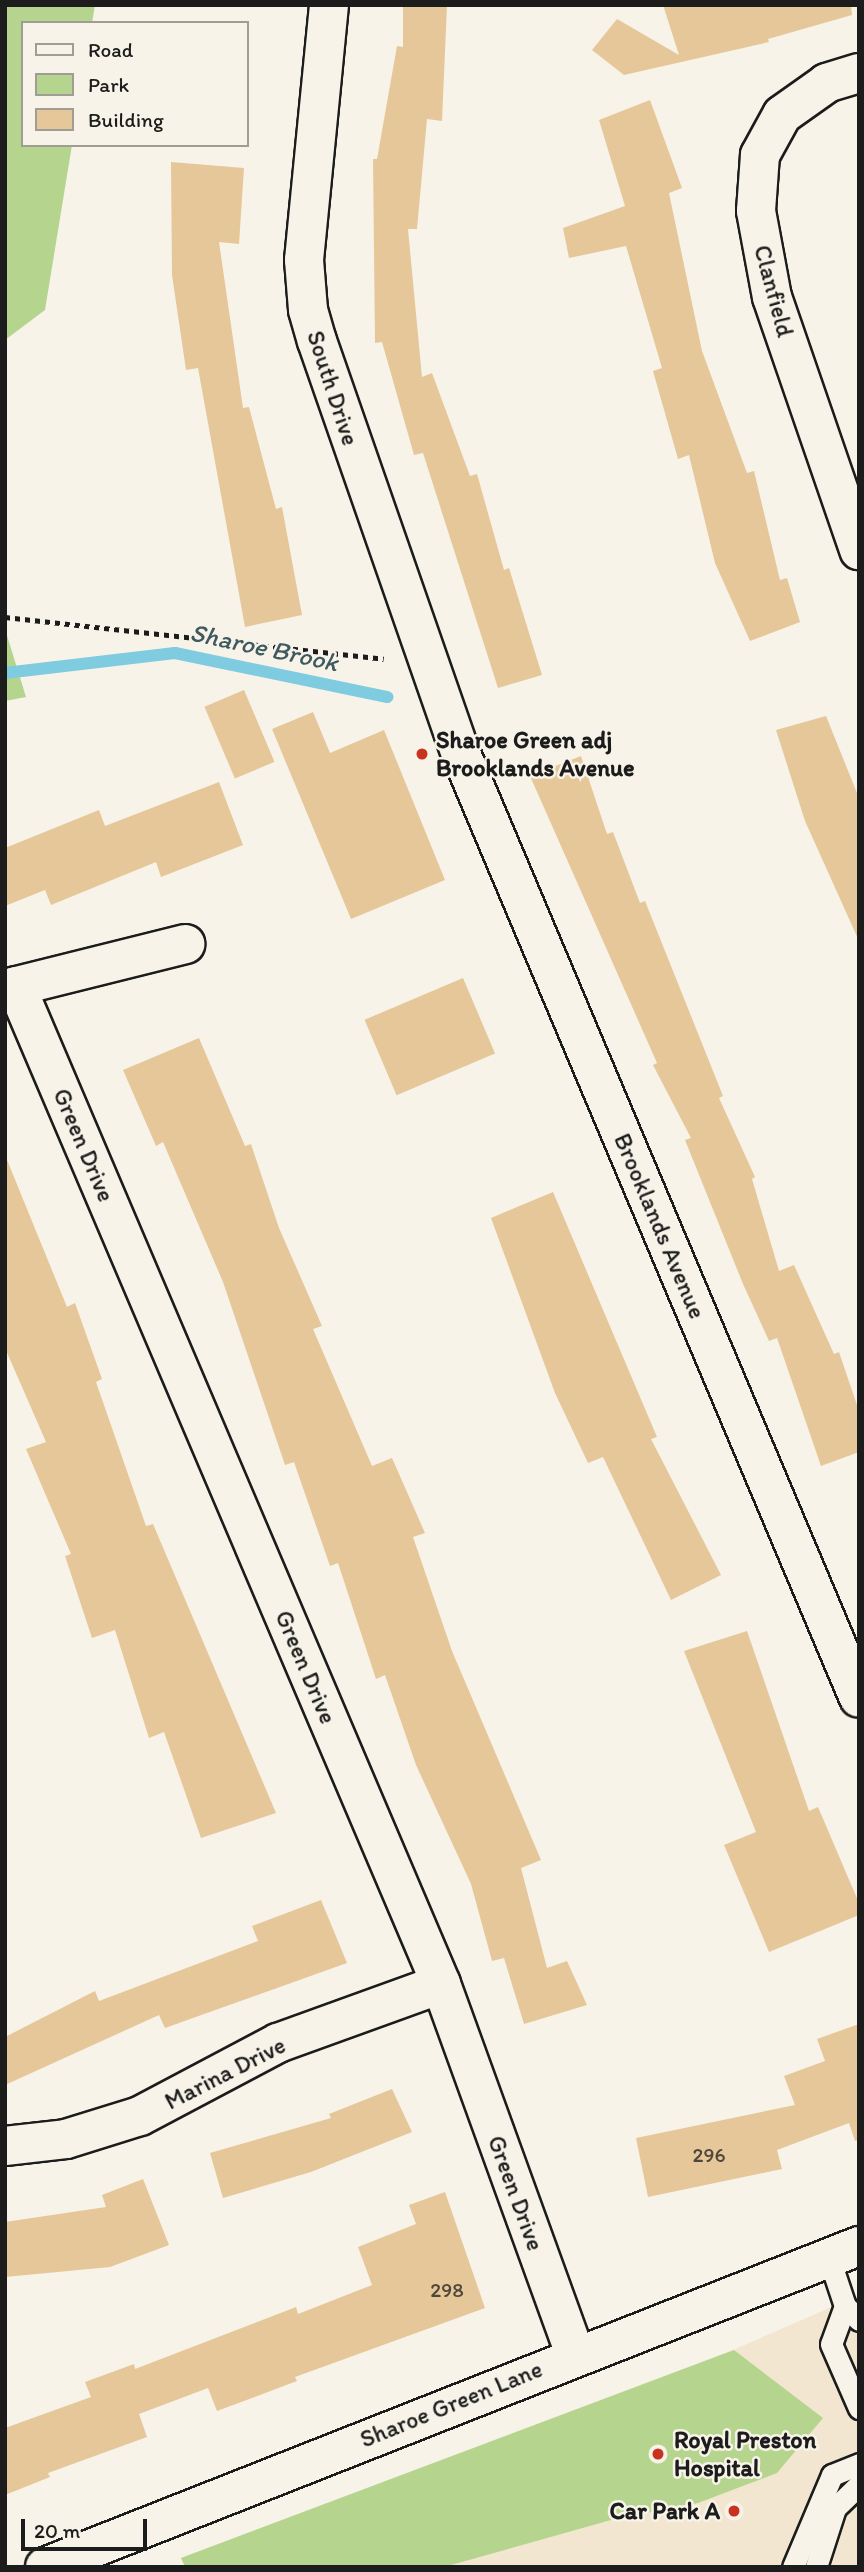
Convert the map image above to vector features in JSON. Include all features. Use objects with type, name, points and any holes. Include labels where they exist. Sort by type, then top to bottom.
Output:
[{"type":"street","name":"South Drive","points":[[329,5],[304,260],[307,299],[317,341],[427,663],[461,754]]},
{"type":"street","name":"Clanfield","points":[[859,73],[819,88],[782,115],[761,155],[755,211],[772,297],[859,550]]},
{"type":"street","name":"Brooklands Avenue","points":[[461,754],[859,1698]]},
{"type":"street","name":"Green Drive","points":[[185,944],[11,988],[441,1984],[575,2355]]},
{"type":"street","name":"Marina Drive","points":[[5,2146],[66,2139],[140,2116],[278,2043],[441,1984]]},
{"type":"street","name":"Sharoe Green Lane","points":[[45,2567],[575,2355],[844,2252]]},
{"type":"lane","points":[[844,2252],[852,2313],[831,2344],[859,2408]]},
{"type":"lane","points":[[793,2567],[832,2475],[859,2464]]},
{"type":"lane","points":[[816,2567],[835,2508],[859,2485]]},
{"type":"path","points":[[5,617],[427,663]]},
{"type":"shaded area","name":"Royal Preston Hospital","points":[[859,2295],[859,2567],[185,2567],[181,2558],[733,2350]]},
{"type":"green space","points":[[5,5],[95,5],[92,21],[21,21],[21,147],[72,147],[45,310],[5,340]]},
{"type":"green space","points":[[5,629],[26,697],[5,701]]},
{"type":"green space","name":"Royal Preston Hospital","points":[[734,2350],[823,2418],[777,2473],[698,2503],[611,2520],[444,2567],[185,2567],[181,2558]]},
{"type":"building","points":[[403,5],[447,5],[442,121],[427,119],[417,229],[408,229],[422,377],[432,373],[470,476],[477,474],[504,570],[509,568],[542,675],[498,688],[423,453],[414,455],[382,342],[375,343],[373,159],[377,159],[397,46],[403,47]]},
{"type":"building","points":[[663,5],[851,5],[852,15],[768,39],[769,42],[624,75],[592,50],[617,19],[679,55]]},
{"type":"building","points":[[650,100],[682,188],[669,193],[702,351],[747,473],[754,471],[780,580],[787,578],[800,622],[750,641],[715,563],[689,455],[678,459],[653,371],[662,368],[626,246],[569,258],[563,228],[625,206],[599,120]]},
{"type":"building","points":[[171,162],[244,168],[239,244],[219,242],[243,408],[249,407],[276,509],[282,507],[302,615],[245,627],[198,368],[186,370],[172,275]]},
{"type":"building","points":[[244,690],[274,762],[235,779],[204,707]]},
{"type":"building","points":[[313,712],[330,753],[384,730],[445,880],[351,919],[272,729]]},
{"type":"building","points":[[826,716],[859,798],[859,941],[805,821],[776,730]]},
{"type":"building","points":[[581,756],[607,834],[613,832],[640,903],[645,901],[723,1096],[719,1098],[755,1177],[752,1179],[779,1271],[794,1265],[834,1354],[839,1352],[859,1411],[859,1452],[821,1466],[777,1338],[769,1341],[743,1284],[685,1140],[691,1138],[653,1065],[657,1063],[530,776]]},
{"type":"building","points":[[219,782],[243,845],[161,877],[156,862],[51,905],[45,890],[5,906],[5,848],[99,810],[105,826]]},
{"type":"building","points":[[463,978],[495,1053],[397,1095],[365,1020]]},
{"type":"building","points":[[199,1038],[245,1146],[251,1144],[279,1228],[322,1326],[313,1329],[372,1466],[392,1458],[425,1533],[413,1537],[452,1651],[541,1860],[521,1868],[547,1968],[567,1961],[587,2005],[524,2024],[504,1958],[492,1961],[471,1884],[416,1765],[385,1675],[376,1679],[338,1563],[330,1566],[294,1462],[285,1465],[223,1282],[163,1142],[156,1146],[123,1070]]},
{"type":"building","points":[[5,1155],[67,1307],[75,1303],[102,1379],[96,1382],[146,1526],[153,1524],[276,1813],[201,1838],[164,1732],[149,1738],[115,1630],[92,1638],[65,1556],[71,1554],[26,1449],[46,1442],[5,1348]]},
{"type":"building","points":[[553,1192],[657,1437],[651,1439],[721,1575],[671,1600],[603,1457],[588,1463],[555,1393],[491,1218]]},
{"type":"building","points":[[747,1631],[809,1811],[818,1807],[859,1903],[859,1915],[769,1952],[724,1845],[756,1832],[684,1651]]},
{"type":"building","points":[[321,1900],[347,1963],[165,2028],[159,2015],[5,2085],[5,2037],[95,1991],[99,2001],[258,1941],[252,1926]]},
{"type":"building","points":[[859,2024],[859,2140],[855,2141],[849,2123],[777,2150],[782,2169],[648,2197],[636,2138],[795,2105],[784,2076],[825,2061],[817,2039]]},
{"type":"building","points":[[392,2089],[412,2132],[311,2172],[223,2198],[210,2153],[331,2118],[329,2114]]},
{"type":"building","points":[[143,2179],[169,2245],[110,2267],[5,2277],[5,2222],[106,2207],[102,2195]]},
{"type":"building","points":[[445,2192],[485,2308],[295,2377],[297,2381],[217,2411],[208,2388],[139,2414],[147,2437],[48,2473],[50,2477],[5,2495],[5,2428],[91,2397],[85,2382],[134,2364],[135,2369],[296,2307],[298,2314],[372,2285],[358,2247],[416,2224],[409,2205]]},
{"type":"waterway","name":"Sharoe Brook","points":[[5,673],[175,653],[387,697]]},
{"type":"place","name":"Sharoe Green adj Brooklands Avenue","points":[[422,754]]},
{"type":"place","name":"Royal Preston Hospital","points":[[658,2454]]},
{"type":"place","name":"Car Park A","points":[[734,2511]]}]
